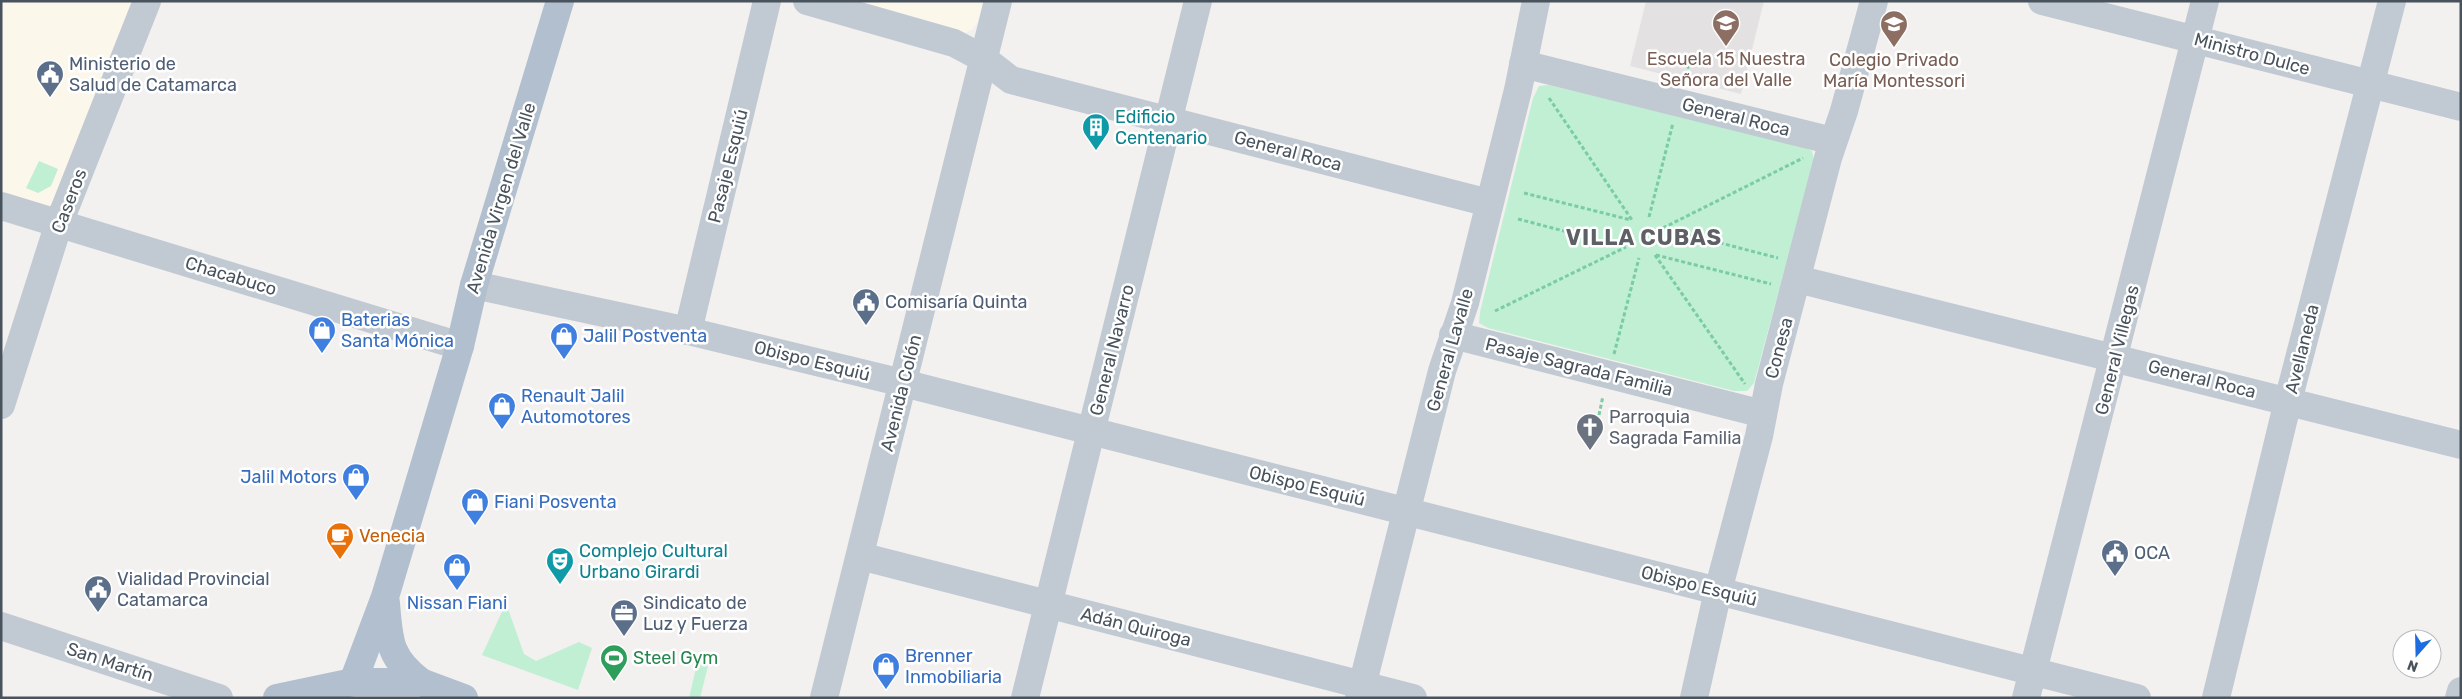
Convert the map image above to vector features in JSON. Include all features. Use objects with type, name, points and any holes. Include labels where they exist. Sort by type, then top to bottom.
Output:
[{"type":"main road","name":"Avenida Virgen del Valle","points":[[353,682],[386,597],[460,346],[474,285],[560,1]]},
{"type":"main road","name":"Avenida Virgen del Valle","points":[[386,597],[390,645],[402,666],[421,682]]},
{"type":"main road","points":[[277,698],[353,682],[421,682],[464,698]]},
{"type":"street","name":"Caseros","points":[[1,405],[59,223],[147,1]]},
{"type":"street","name":"Pasaje Esquiú","points":[[688,331],[767,1]]},
{"type":"street","name":"General Roca","points":[[807,1],[954,43],[984,59],[1011,80],[1489,203]]},
{"type":"street","name":"Avenida Colón","points":[[824,698],[998,1]]},
{"type":"street","name":"General Navarro","points":[[1025,698],[1050,605],[1198,1]]},
{"type":"street","name":"General Lavalle","points":[[1361,691],[1442,371],[1465,303],[1523,64],[1536,1]]},
{"type":"street","name":"Conesa","points":[[1694,698],[1718,591],[1763,414],[1785,275],[1844,111],[1874,1]]},
{"type":"street","name":"Ministro Dulce","points":[[2042,1],[2461,107]]},
{"type":"street","name":"General Villegas","points":[[2026,698],[2115,358],[2205,1]]},
{"type":"street","name":"Avellaneda","points":[[2216,698],[2288,401],[2392,1]]},
{"type":"street","name":"General Roca","points":[[1523,64],[1833,141]]},
{"type":"street","name":"Chacabuco","points":[[1,206],[460,346]]},
{"type":"street","name":"General Roca","points":[[1785,275],[2461,445]]},
{"type":"street","name":"Obispo Esquiú","points":[[474,285],[688,331],[903,383],[2137,698]]},
{"type":"street","name":"Pasaje Sagrada Familia","points":[[1453,335],[1763,414]]},
{"type":"street","name":"Adán Quiroga","points":[[860,556],[1050,605],[1361,691],[1413,698]]},
{"type":"street","name":"San Martín","points":[[1,626],[219,698]]},
{"type":"street","points":[[2459,698],[2461,691]]},
{"type":"path","points":[[1683,84],[1690,60]]},
{"type":"path","points":[[1524,193],[1632,220],[1549,98]]},
{"type":"path","points":[[1649,217],[1674,118]]},
{"type":"path","points":[[1785,275],[1663,228],[1807,156]]},
{"type":"path","points":[[1494,311],[1626,247],[1518,219]]},
{"type":"path","points":[[1746,384],[1655,255],[1785,275]]},
{"type":"path","points":[[1613,357],[1638,258]]},
{"type":"path","points":[[1600,415],[1605,389]]},
{"type":"shaded area","name":"Ministerio de Salud de Catamarca","points":[[1,1],[137,1],[60,195],[51,205],[38,206],[1,196]]},
{"type":"shaded area","points":[[849,1],[983,1],[978,22],[972,30],[964,33]]},
{"type":"shaded area","points":[[1646,1],[1764,1],[1741,94],[1630,66]]},
{"type":"green space","points":[[1549,85],[1803,146],[1812,151],[1814,160],[1754,383],[1747,391],[1734,391],[1488,328],[1479,323],[1480,312],[1533,98],[1539,86]]},
{"type":"green space","points":[[39,161],[58,169],[51,186],[38,193],[26,188]]},
{"type":"green space","points":[[506,603],[524,654],[536,661],[579,642],[592,648],[578,690],[482,655]]},
{"type":"green space","points":[[700,651],[711,654],[700,698],[689,698]]},
{"type":"place","name":"Escuela 15 Nuestra Señora del Valle","points":[[1726,47]]},
{"type":"place","name":"Colegio Privado María Montessori","points":[[1894,48]]},
{"type":"place","name":"Ministerio de Salud de Catamarca","points":[[50,98]]},
{"type":"place","name":"Edificio Centenario","points":[[1096,151]]},
{"type":"place","name":"Comisaría Quinta","points":[[866,326]]},
{"type":"place","name":"Baterias Santa Mónica","points":[[322,354]]},
{"type":"place","name":"Jalil Postventa","points":[[564,360]]},
{"type":"place","name":"Renault Jalil Automotores","points":[[502,430]]},
{"type":"place","name":"Parroquia Sagrada Familia","points":[[1590,451]]},
{"type":"place","name":"Jalil Motors","points":[[356,501]]},
{"type":"place","name":"Fiani Posventa","points":[[475,526]]},
{"type":"place","name":"Venecia","points":[[340,560]]},
{"type":"place","name":"OCA","points":[[2115,577]]},
{"type":"place","name":"Complejo Cultural Urbano Girardi","points":[[560,585]]},
{"type":"place","name":"Nissan Fiani","points":[[457,591]]},
{"type":"place","name":"Vialidad Provincial Catamarca","points":[[98,613]]},
{"type":"place","name":"Sindicato de Luz y Fuerza","points":[[624,637]]},
{"type":"place","name":"Steel Gym","points":[[614,682]]},
{"type":"place","name":"Brenner Inmobiliaria","points":[[886,690]]},
{"type":"district","name":"VILLA CUBAS","points":[[1644,237]]}]
